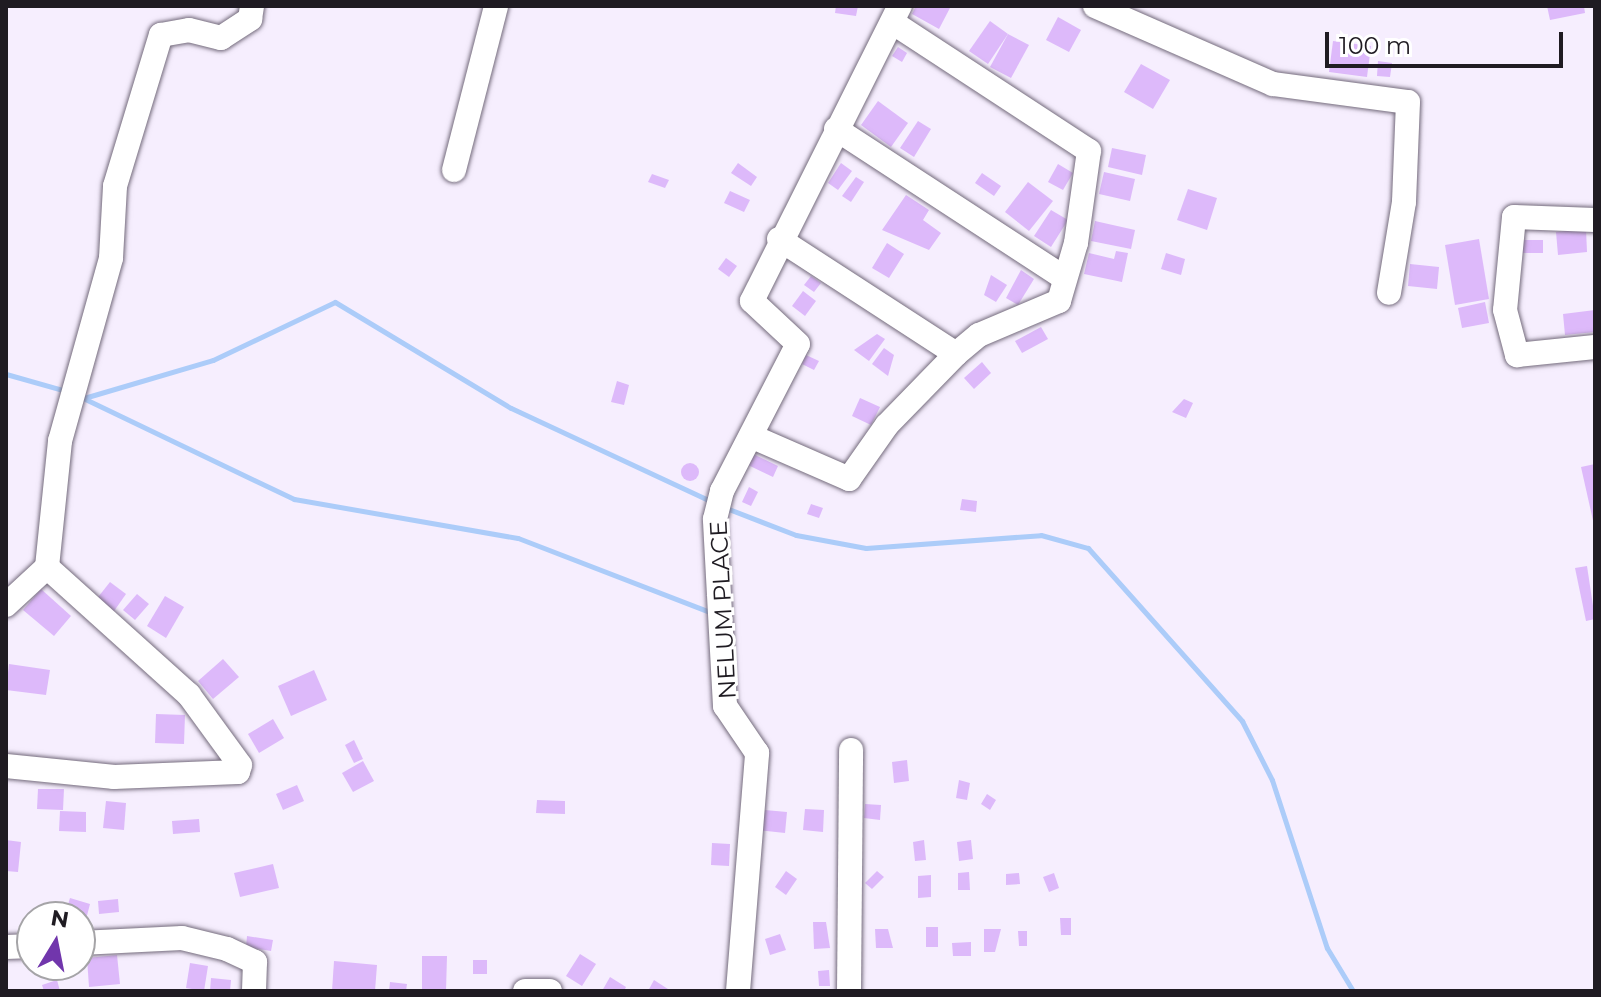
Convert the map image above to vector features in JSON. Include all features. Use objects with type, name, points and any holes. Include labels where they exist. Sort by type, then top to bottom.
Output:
[{"type":"street","points":[[6,605],[47,567],[60,441],[111,258],[115,186],[161,35],[189,30],[221,38],[250,19],[252,6]]},
{"type":"street","points":[[454,170],[496,6]]},
{"type":"street","points":[[1095,6],[1273,84],[1408,102],[1404,202],[1389,293]]},
{"type":"street","points":[[753,437],[849,479],[887,425],[956,354],[979,335],[1059,301],[1089,151],[896,14]]},
{"type":"street","name":"NELUM PLACE","points":[[738,991],[757,753],[725,706],[715,519],[722,491],[753,437],[798,344],[752,301],[779,239],[896,14]]},
{"type":"street","points":[[836,129],[1065,278]]},
{"type":"street","points":[[1595,220],[1514,217],[1505,310],[1517,355],[1595,347]]},
{"type":"street","points":[[779,239],[956,354]]},
{"type":"street","points":[[6,766],[114,777],[238,772],[240,765],[189,695],[47,567]]},
{"type":"street","points":[[849,991],[851,750]]},
{"type":"street","points":[[96,942],[182,938],[227,949],[255,962],[254,991]]},
{"type":"street","points":[[525,991],[550,991]]},
{"type":"building","points":[[836,6],[858,6],[856,16],[835,13]]},
{"type":"building","points":[[916,6],[951,6],[939,29],[912,14]]},
{"type":"building","points":[[1547,6],[1584,6],[1585,13],[1550,20]]},
{"type":"building","points":[[1058,17],[1081,30],[1069,52],[1046,40]]},
{"type":"building","points":[[990,21],[1008,34],[988,64],[969,51]]},
{"type":"building","points":[[1008,34],[1029,45],[1011,78],[990,67]]},
{"type":"building","points":[[1333,41],[1371,46],[1367,77],[1329,72]]},
{"type":"building","points":[[898,47],[907,53],[902,62],[892,56]]},
{"type":"building","points":[[1378,61],[1392,63],[1390,77],[1377,76]]},
{"type":"building","points":[[1141,64],[1170,80],[1153,109],[1124,92]]},
{"type":"building","points":[[878,101],[908,123],[891,147],[861,125]]},
{"type":"building","points":[[918,121],[931,129],[914,157],[900,148]]},
{"type":"building","points":[[1112,148],[1146,155],[1142,175],[1108,167]]},
{"type":"building","points":[[738,163],[757,177],[751,186],[731,173]]},
{"type":"building","points":[[841,163],[852,171],[838,190],[828,183]]},
{"type":"building","points":[[1058,164],[1073,173],[1063,190],[1048,182]]},
{"type":"building","points":[[1104,172],[1135,179],[1130,201],[1099,194]]},
{"type":"building","points":[[982,173],[1001,186],[994,196],[975,183]]},
{"type":"building","points":[[652,174],[669,180],[665,188],[648,182]]},
{"type":"building","points":[[856,177],[864,182],[851,202],[842,196]]},
{"type":"building","points":[[1028,182],[1053,201],[1029,231],[1005,212]]},
{"type":"building","points":[[1188,189],[1217,198],[1207,230],[1177,220]]},
{"type":"building","points":[[730,191],[750,200],[744,212],[724,203]]},
{"type":"building","points":[[906,195],[929,210],[923,220],[941,233],[929,250],[882,230]]},
{"type":"building","points":[[1051,210],[1068,220],[1051,247],[1034,236]]},
{"type":"building","points":[[1095,221],[1135,230],[1131,249],[1091,241]]},
{"type":"building","points":[[1586,229],[1587,252],[1558,255],[1556,232]]},
{"type":"building","points":[[1479,239],[1489,299],[1455,305],[1445,245]]},
{"type":"building","points":[[1515,240],[1543,240],[1543,253],[1515,253]]},
{"type":"building","points":[[887,243],[904,254],[889,278],[872,268]]},
{"type":"building","points":[[1116,251],[1128,253],[1122,282],[1084,274],[1089,253],[1114,259]]},
{"type":"building","points":[[1166,253],[1185,259],[1181,275],[1161,269]]},
{"type":"building","points":[[726,258],[737,266],[729,277],[718,269]]},
{"type":"building","points":[[1410,264],[1439,267],[1437,289],[1408,286]]},
{"type":"building","points":[[1021,270],[1034,279],[1018,305],[1006,298]]},
{"type":"building","points":[[991,275],[1007,285],[996,302],[984,295]]},
{"type":"building","points":[[811,276],[821,283],[814,292],[804,285]]},
{"type":"building","points":[[803,291],[816,301],[805,316],[792,306]]},
{"type":"building","points":[[1485,302],[1489,323],[1462,328],[1458,308]]},
{"type":"building","points":[[1595,310],[1595,332],[1565,335],[1563,314]]},
{"type":"building","points":[[1041,327],[1048,339],[1022,353],[1015,341]]},
{"type":"building","points":[[877,334],[885,339],[869,361],[854,350]]},
{"type":"building","points":[[884,348],[894,355],[888,376],[872,364]]},
{"type":"building","points":[[806,355],[819,361],[814,370],[802,364]]},
{"type":"building","points":[[982,362],[991,373],[974,389],[964,378]]},
{"type":"building","points":[[617,381],[629,385],[624,405],[611,402]]},
{"type":"building","points":[[860,398],[880,407],[871,425],[852,416]]},
{"type":"building","points":[[1184,399],[1193,403],[1186,418],[1172,412]]},
{"type":"building","points":[[753,454],[778,466],[773,477],[748,465]]},
{"type":"building","points":[[690,463],[699,472],[690,481],[681,472]]},
{"type":"building","points":[[1595,464],[1595,525],[1594,525],[1581,467]]},
{"type":"building","points":[[749,487],[758,492],[751,506],[742,502]]},
{"type":"building","points":[[962,499],[977,501],[976,512],[960,510]]},
{"type":"building","points":[[811,504],[823,508],[819,518],[807,514]]},
{"type":"building","points":[[1587,566],[1595,619],[1586,621],[1575,568]]},
{"type":"building","points":[[110,582],[126,594],[112,614],[95,601]]},
{"type":"building","points":[[41,589],[71,616],[54,636],[23,610]]},
{"type":"building","points":[[137,594],[149,604],[135,620],[123,610]]},
{"type":"building","points":[[165,596],[184,607],[166,638],[147,626]]},
{"type":"building","points":[[223,659],[239,677],[213,699],[198,681]]},
{"type":"building","points":[[9,664],[50,670],[46,695],[6,690]]},
{"type":"building","points":[[314,670],[327,700],[291,716],[278,686]]},
{"type":"building","points":[[156,714],[185,715],[184,744],[155,743]]},
{"type":"building","points":[[273,719],[284,738],[259,753],[248,734]]},
{"type":"building","points":[[354,740],[363,759],[354,763],[345,745]]},
{"type":"building","points":[[907,760],[909,781],[894,783],[892,762]]},
{"type":"building","points":[[363,761],[374,781],[353,792],[342,773]]},
{"type":"building","points":[[959,780],[970,783],[967,800],[956,798]]},
{"type":"building","points":[[297,785],[304,801],[283,810],[276,794]]},
{"type":"building","points":[[38,789],[64,789],[63,810],[37,809]]},
{"type":"building","points":[[987,794],[996,800],[990,810],[981,804]]},
{"type":"building","points":[[537,800],[565,801],[565,814],[536,813]]},
{"type":"building","points":[[106,801],[126,803],[124,830],[103,828]]},
{"type":"building","points":[[865,804],[881,805],[880,820],[864,818]]},
{"type":"building","points":[[805,809],[824,810],[823,832],[803,830]]},
{"type":"building","points":[[765,810],[787,812],[785,833],[756,830]]},
{"type":"building","points":[[60,811],[86,812],[86,832],[59,831]]},
{"type":"building","points":[[199,819],[200,832],[173,834],[172,821]]},
{"type":"building","points":[[6,840],[21,842],[18,872],[6,871]]},
{"type":"building","points":[[924,840],[926,860],[915,861],[913,842]]},
{"type":"building","points":[[971,840],[973,859],[959,861],[957,842]]},
{"type":"building","points":[[712,843],[730,844],[729,866],[711,865]]},
{"type":"building","points":[[273,864],[279,888],[240,897],[234,873]]},
{"type":"building","points":[[786,871],[797,879],[786,895],[775,887]]},
{"type":"building","points":[[877,871],[884,877],[872,889],[865,883]]},
{"type":"building","points":[[969,872],[970,890],[958,890],[958,873]]},
{"type":"building","points":[[1019,873],[1020,884],[1006,885],[1006,874]]},
{"type":"building","points":[[1054,873],[1059,888],[1049,892],[1043,877]]},
{"type":"building","points":[[931,875],[931,897],[918,898],[918,876]]},
{"type":"building","points":[[118,899],[119,912],[99,914],[98,901]]},
{"type":"building","points":[[1060,918],[1071,918],[1071,935],[1061,935]]},
{"type":"building","points":[[813,922],[826,922],[830,948],[814,949]]},
{"type":"building","points":[[926,927],[938,927],[938,947],[926,947]]},
{"type":"building","points":[[875,929],[888,929],[893,948],[876,948]]},
{"type":"building","points":[[984,929],[1001,929],[995,952],[984,952]]},
{"type":"building","points":[[1018,931],[1027,931],[1027,946],[1019,946]]},
{"type":"building","points":[[780,934],[786,950],[770,955],[765,939]]},
{"type":"building","points":[[247,936],[273,940],[271,951],[246,947]]},
{"type":"building","points":[[971,942],[971,956],[953,956],[952,943]]},
{"type":"building","points":[[580,954],[596,964],[582,986],[566,976]]},
{"type":"building","points":[[117,955],[120,984],[89,987],[89,981],[96,981],[96,957]]},
{"type":"building","points":[[422,956],[447,956],[446,991],[422,991]]},
{"type":"building","points":[[473,960],[487,960],[487,974],[473,974]]},
{"type":"building","points":[[334,961],[377,965],[375,991],[332,991]]},
{"type":"building","points":[[190,963],[208,966],[204,991],[186,988]]},
{"type":"building","points":[[829,970],[830,986],[819,986],[818,971]]},
{"type":"building","points":[[610,977],[626,987],[624,991],[602,991]]},
{"type":"building","points":[[211,978],[231,980],[230,991],[210,991]]},
{"type":"building","points":[[654,980],[671,991],[648,991]]},
{"type":"building","points":[[57,981],[60,991],[44,991],[42,985]]},
{"type":"building","points":[[390,982],[407,984],[406,991],[389,991]]},
{"type":"waterway","points":[[84,398],[213,360],[335,302],[511,408],[713,502]]},
{"type":"waterway","points":[[6,374],[66,391]]},
{"type":"waterway","points":[[83,398],[294,499],[518,538],[712,613]]},
{"type":"waterway","points":[[726,508],[796,535],[866,548],[1041,535],[1088,548],[1242,721],[1272,780],[1327,948],[1353,991]]}]
